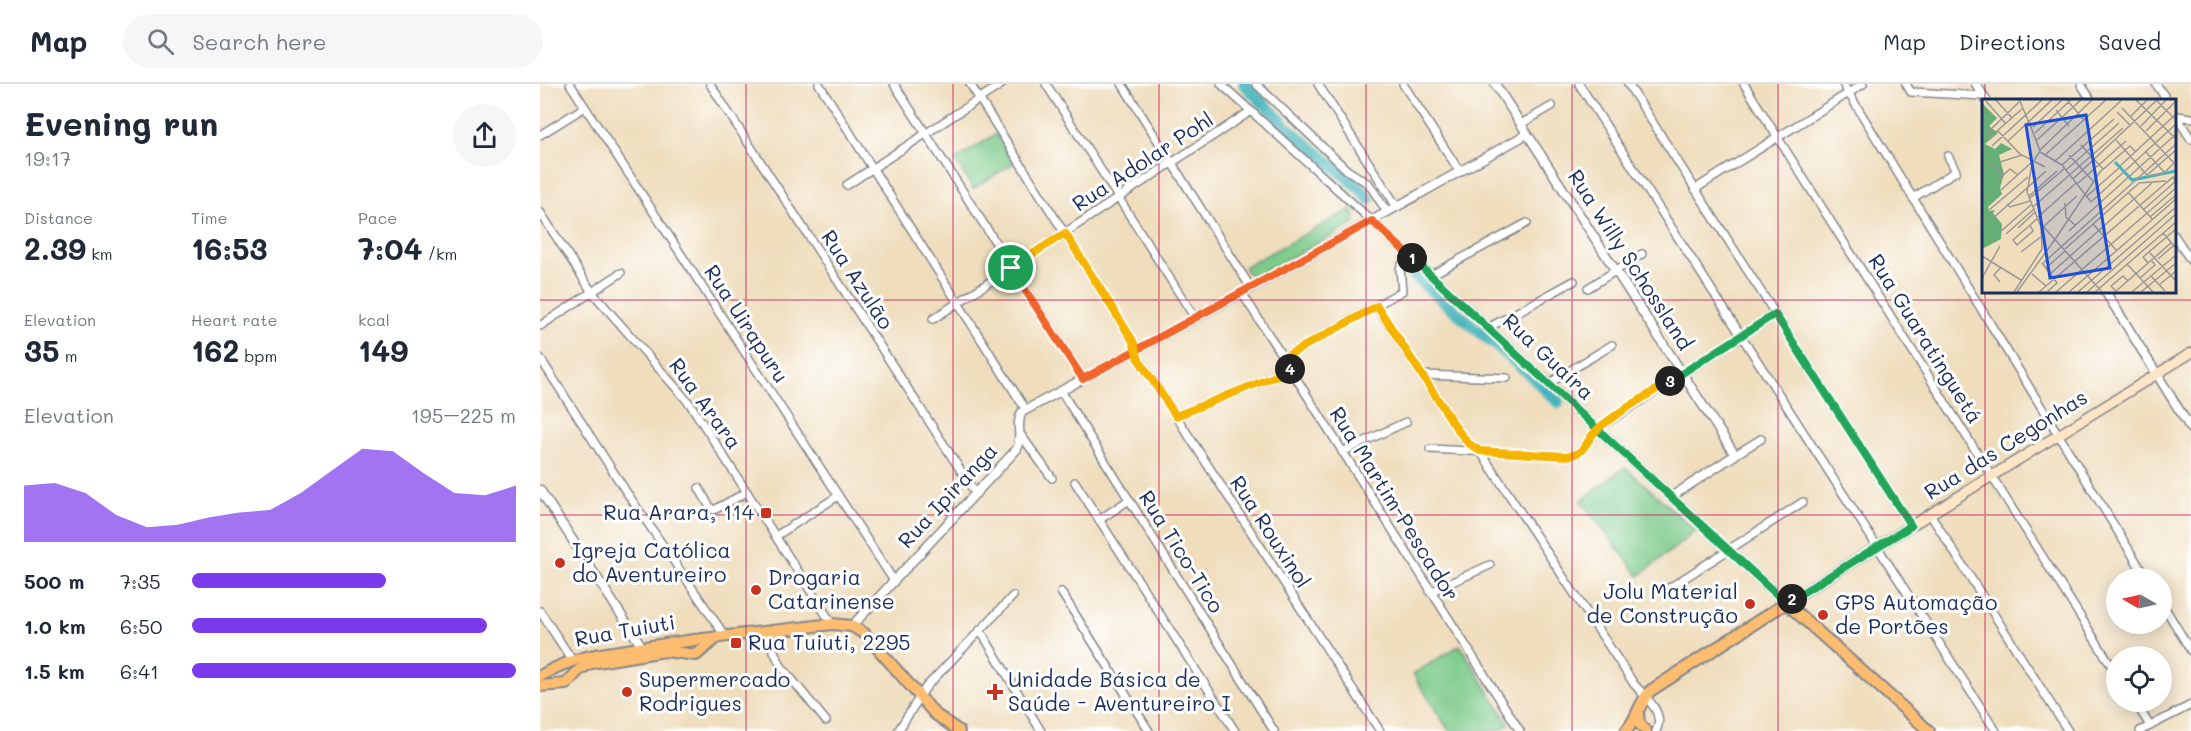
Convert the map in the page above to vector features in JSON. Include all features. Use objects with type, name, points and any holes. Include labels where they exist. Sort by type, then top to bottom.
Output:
[{"type":"main road","name":"Rua das Cegonhas","points":[[1645,696],[1656,686],[1786,603],[2191,353]]},
{"type":"main road","name":"Rua Guaíra","points":[[1786,603],[1929,731]]},
{"type":"main road","name":"Rua Tuiuti","points":[[540,676],[572,660],[695,639],[832,624],[852,626]]},
{"type":"main road","points":[[852,626],[872,641],[946,727],[959,731]]},
{"type":"main road","name":"Rua Tuiuti","points":[[562,685],[570,682],[585,666],[591,663],[664,651],[700,654],[722,636]]},
{"type":"main road","points":[[695,639],[700,646],[700,654]]},
{"type":"main road","points":[[554,668],[555,679],[562,685]]},
{"type":"main road","points":[[540,686],[562,685]]},
{"type":"main road","points":[[1626,731],[1638,713],[1645,696]]},
{"type":"main road","points":[[1638,713],[1639,723],[1646,731]]},
{"type":"street","name":"Rua Uirapuru","points":[[570,84],[894,581]]},
{"type":"street","name":"Rua Azulão","points":[[710,84],[976,494]]},
{"type":"street","points":[[819,84],[1026,410],[1527,134]]},
{"type":"street","points":[[894,84],[1083,379]]},
{"type":"street","name":"Rua Rouxinol","points":[[970,84],[1137,350],[1139,360],[1380,731]]},
{"type":"street","points":[[846,185],[1002,84]]},
{"type":"street","points":[[1046,84],[1195,318]]},
{"type":"street","points":[[1122,84],[1251,288]]},
{"type":"street","name":"Rua Guaíra","points":[[1221,84],[1786,603]]},
{"type":"street","points":[[1256,84],[1347,170],[1369,184],[1387,212]]},
{"type":"street","points":[[1318,84],[1397,207]]},
{"type":"street","points":[[1403,84],[1460,172]]},
{"type":"street","name":"Rua Willy Schossland","points":[[1495,84],[1735,455]]},
{"type":"street","points":[[1579,84],[1996,731]]},
{"type":"street","points":[[1628,84],[1911,526]]},
{"type":"street","name":"Rua Guaratinguetá","points":[[1744,84],[2106,657]]},
{"type":"street","points":[[1843,84],[2140,568]]},
{"type":"street","points":[[1695,189],[1863,84]]},
{"type":"street","points":[[1906,84],[1911,92],[1984,98]]},
{"type":"street","points":[[1976,84],[1984,98]]},
{"type":"street","points":[[2081,84],[2090,99]]},
{"type":"street","points":[[2156,84],[2166,99]]},
{"type":"street","points":[[540,135],[585,106]]},
{"type":"street","points":[[1521,124],[1552,106]]},
{"type":"street","name":"Rua Adolar Pohl","points":[[933,319],[1251,111]]},
{"type":"street","points":[[2176,115],[2191,118]]},
{"type":"street","points":[[2176,115],[2191,139]]},
{"type":"street","points":[[1913,198],[1956,171],[1948,156]]},
{"type":"street","name":"Rua Arara","points":[[540,212],[592,292],[690,404],[832,624]]},
{"type":"street","points":[[1431,275],[1527,223]]},
{"type":"street","points":[[2176,237],[2191,261]]},
{"type":"street","points":[[1588,288],[1642,254]]},
{"type":"street","points":[[1283,358],[1402,291],[1400,268],[1408,255]]},
{"type":"street","points":[[540,326],[621,273]]},
{"type":"street","points":[[1488,328],[1574,281]]},
{"type":"street","points":[[2106,292],[2191,429]]},
{"type":"street","name":"Rua Martim-Pescador","points":[[1242,293],[1520,731]]},
{"type":"street","points":[[1377,306],[1463,436],[1480,451],[1628,675],[1645,696],[1658,717],[1656,731]]},
{"type":"street","points":[[1430,449],[1572,455],[1582,450],[1597,429],[1775,314]]},
{"type":"street","points":[[1548,384],[1612,345]]},
{"type":"street","points":[[540,358],[722,636]]},
{"type":"street","points":[[1176,416],[1291,370]]},
{"type":"street","points":[[1422,375],[1506,378]]},
{"type":"street","name":"Rua Tico-Tico","points":[[1061,391],[1274,731]]},
{"type":"street","name":"Rua Ipiranga","points":[[852,626],[1017,449],[1021,435],[1018,420],[1022,412],[1026,410]]},
{"type":"street","points":[[1342,452],[1406,422]]},
{"type":"street","points":[[1021,435],[1053,478]]},
{"type":"street","points":[[1671,497],[1761,439]]},
{"type":"street","points":[[1075,482],[1235,731]]},
{"type":"street","points":[[699,488],[711,509],[714,510],[747,492]]},
{"type":"street","points":[[540,490],[642,648]]},
{"type":"street","points":[[776,536],[838,496]]},
{"type":"street","points":[[1099,520],[1129,500]]},
{"type":"street","points":[[1666,590],[1803,502]]},
{"type":"street","points":[[1930,514],[2068,731]]},
{"type":"street","points":[[1430,592],[1490,565]]},
{"type":"street","points":[[1060,592],[1149,731]]},
{"type":"street","points":[[898,731],[918,696],[1013,596]]},
{"type":"street","points":[[540,611],[572,660]]},
{"type":"street","points":[[2172,620],[2191,651]]},
{"type":"street","points":[[980,630],[1041,731]]},
{"type":"street","points":[[765,632],[780,666],[826,722]]},
{"type":"street","points":[[2140,731],[2191,705]]},
{"type":"street","points":[[2141,712],[2150,726]]},
{"type":"green space","points":[[996,134],[1014,163],[973,189],[955,160]]},
{"type":"green space","points":[[1352,209],[1354,224],[1258,275],[1251,274],[1245,269],[1244,267]]},
{"type":"green space","points":[[1625,467],[1696,531],[1639,576],[1581,501]]},
{"type":"green space","points":[[1460,645],[1509,724],[1498,731],[1449,731],[1413,674]]},
{"type":"waterway","points":[[1244,84],[1292,132],[1359,187],[1369,199]]},
{"type":"waterway","points":[[1414,276],[1528,373],[1558,402]]},
{"type":"place","name":"Rua Arara, 114","points":[[766,513]]},
{"type":"place","name":"Igreja Católica do Aventureiro","points":[[560,563]]},
{"type":"place","name":"Drogaria Catarinense","points":[[756,590]]},
{"type":"place","name":"Jolu Material de Construção","points":[[1750,604]]},
{"type":"place","name":"GPS Automação de Portões","points":[[1823,615]]},
{"type":"place","name":"Rua Tuiuti, 2295","points":[[736,643]]},
{"type":"place","name":"Supermercado Rodrigues","points":[[627,692]]},
{"type":"place","name":"Unidade Básica de Saúde - Aventureiro I","points":[[995,692]]},
{"type":"route","points":[[1011,268],[1065,233],[1133,341],[1137,350],[1139,360],[1176,416],[1291,370],[1283,358],[1377,306],[1457,429],[1472,447],[1480,451],[1566,456],[1578,454],[1597,429],[1775,314],[1911,526],[1786,603],[1671,497],[1597,429],[1548,384],[1372,221],[1233,298],[1195,318],[1137,350],[1083,379],[1011,268]]}]
